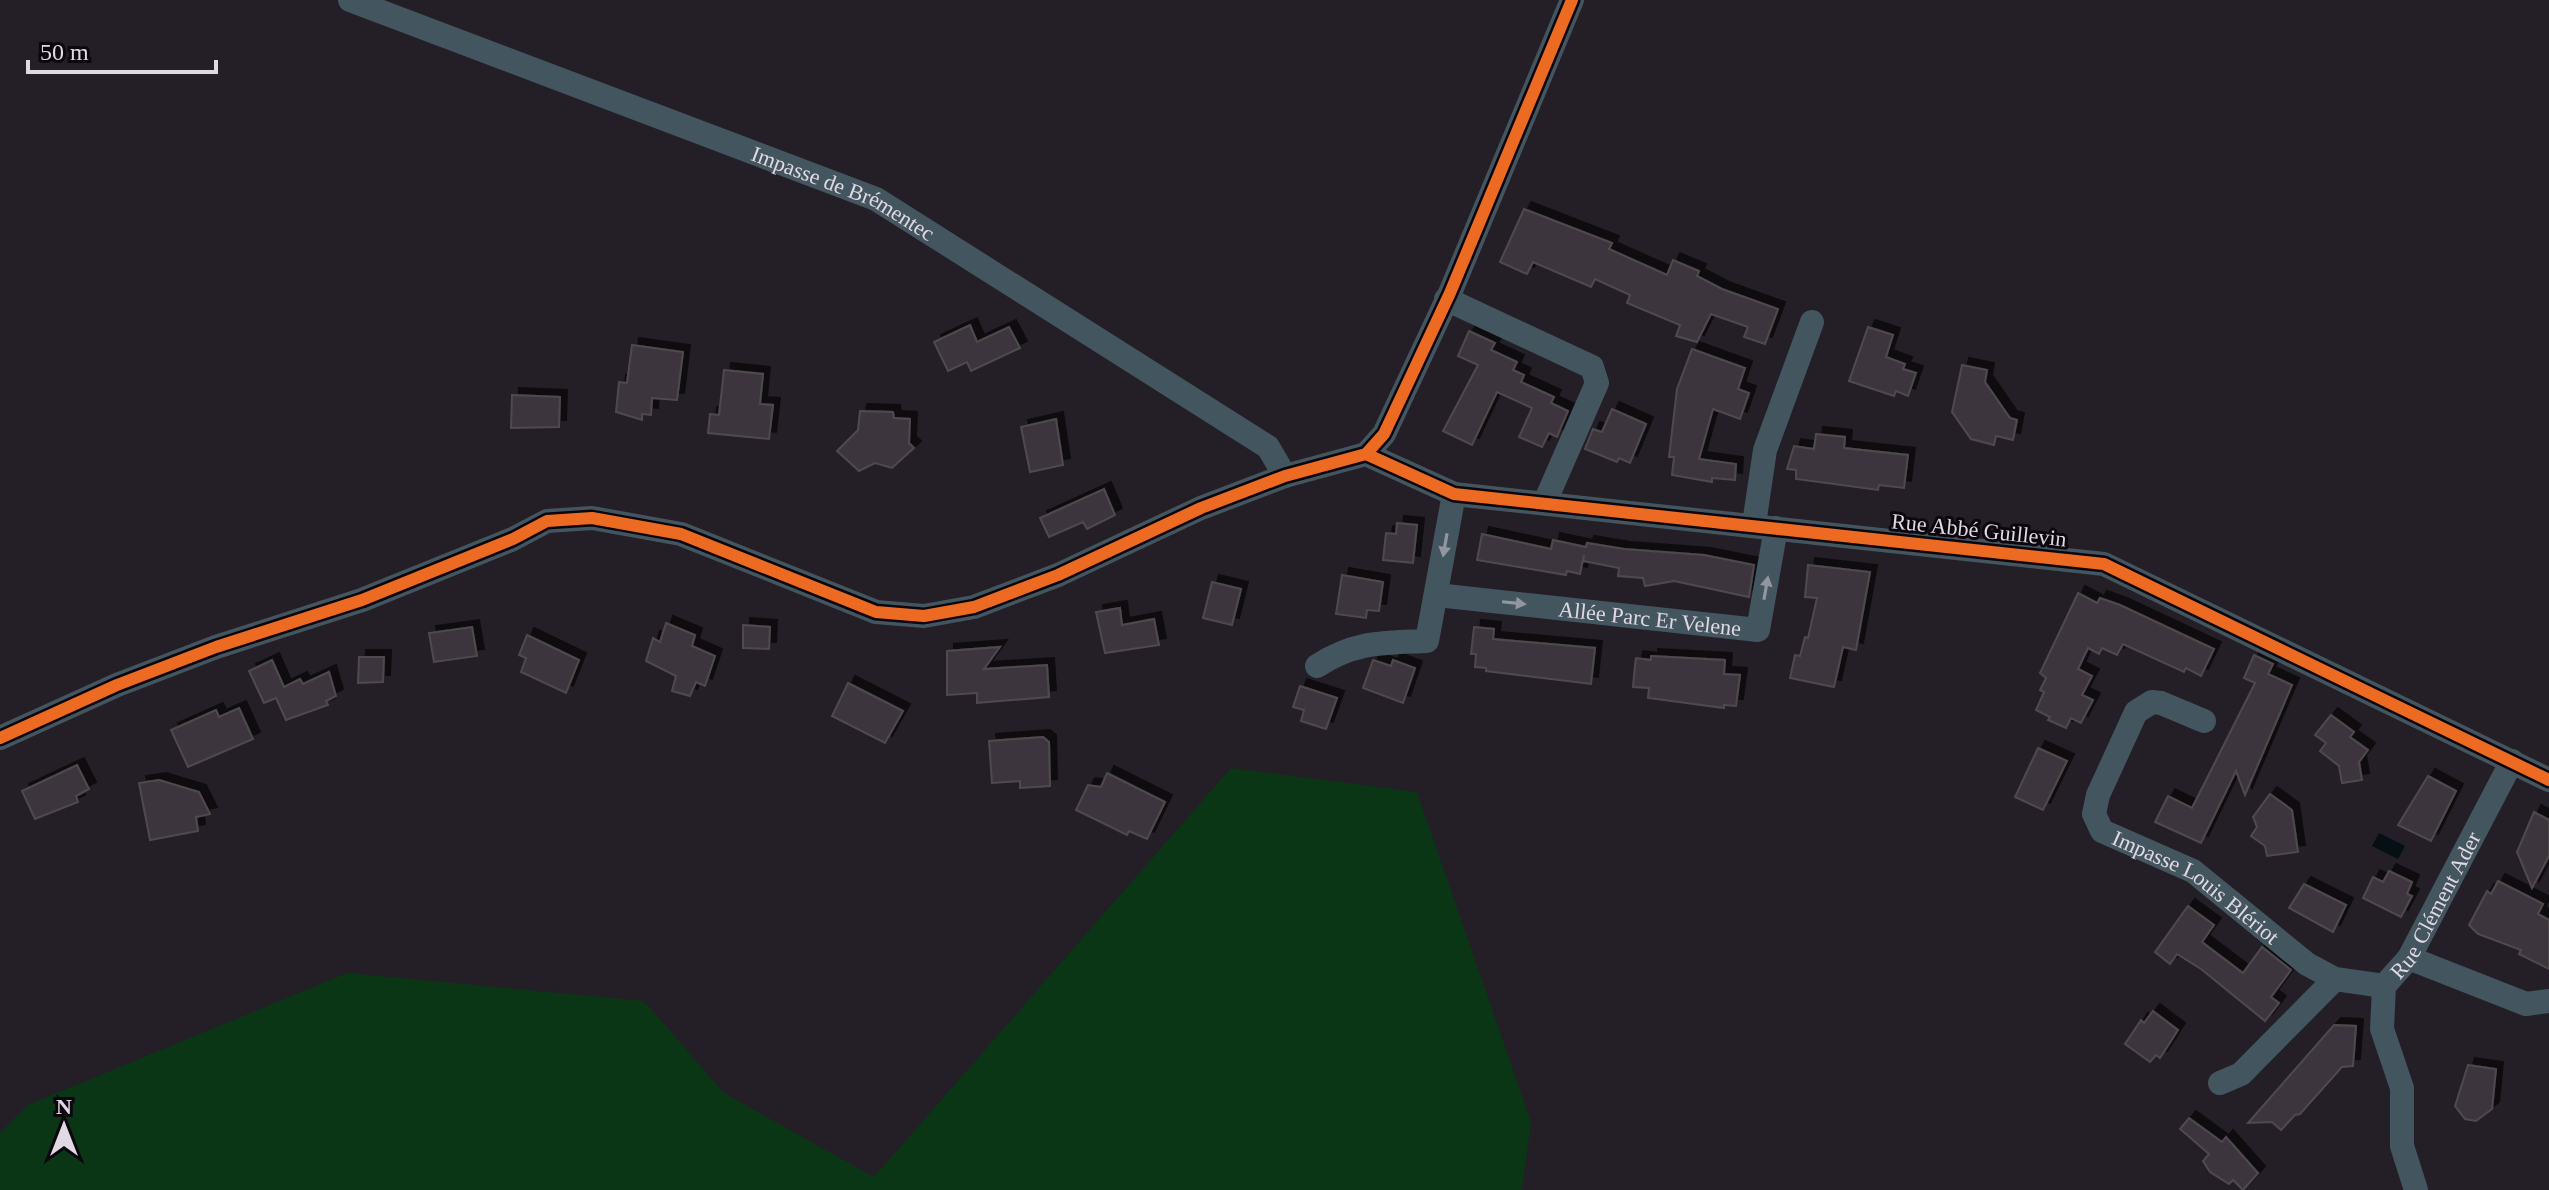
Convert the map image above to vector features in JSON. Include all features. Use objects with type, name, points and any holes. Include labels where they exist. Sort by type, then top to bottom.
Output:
[{"type":"street","name":"Impasse de Brémentec","points":[[350,0],[876,199],[1268,447],[1285,476]]},
{"type":"street","points":[[0,738],[117,685],[216,647],[362,600],[513,539],[547,521],[592,518],[681,534],[876,612],[924,616],[974,607],[1058,575],[1201,508],[1285,476],[1366,454],[1384,434],[1446,299],[1572,0]]},
{"type":"street","points":[[1446,299],[1592,367],[1597,383],[1545,502]]},
{"type":"street","points":[[1765,526],[1765,450],[1812,322]]},
{"type":"street","name":"Rue Abbé Guillevin","points":[[1366,454],[1454,494],[2104,564],[2549,780]]},
{"type":"street","points":[[1317,666],[1343,649],[1368,643],[1427,641],[1454,494]]},
{"type":"street","name":"Allée Parc Er Velene","points":[[1437,595],[1758,630],[1765,526]]},
{"type":"street","name":"Impasse Louis Blériot","points":[[2204,721],[2161,703],[2152,702],[2136,712],[2098,795],[2094,814],[2102,831],[2193,871],[2307,964],[2335,979],[2384,986]]},
{"type":"street","name":"Rue Clément Ader","points":[[2416,1190],[2402,1146],[2402,1088],[2382,1029],[2384,986],[2409,958],[2512,761]]},
{"type":"street","points":[[2409,958],[2526,1004],[2549,1001]]},
{"type":"street","points":[[2220,1083],[2241,1074],[2335,979]]},
{"type":"green space","points":[[1231,768],[1417,792],[1531,1122],[1522,1190],[0,1190],[0,1133],[28,1105],[347,973],[644,1001],[724,1093],[874,1177]]},
{"type":"shaded area","points":[[2379,833],[2405,846],[2398,859],[2372,846]]},
{"type":"building","points":[[1524,209],[1612,243],[1609,249],[1667,275],[1673,260],[1699,271],[1697,276],[1722,289],[1778,309],[1765,344],[1744,337],[1748,327],[1711,314],[1697,342],[1676,336],[1680,325],[1627,303],[1630,295],[1595,279],[1591,287],[1533,262],[1527,274],[1500,262]]},
{"type":"building","points":[[970,325],[977,342],[1009,327],[1020,348],[971,371],[967,362],[948,371],[934,342]]},
{"type":"building","points":[[1868,327],[1893,335],[1886,357],[1905,364],[1903,369],[1916,373],[1908,396],[1896,391],[1894,396],[1849,381]]},
{"type":"building","points":[[1469,331],[1495,343],[1491,350],[1517,362],[1513,370],[1524,375],[1521,382],[1554,397],[1551,403],[1568,411],[1557,437],[1549,433],[1542,447],[1519,437],[1532,408],[1497,392],[1472,445],[1443,431],[1478,365],[1458,356]]},
{"type":"building","points":[[632,345],[683,352],[677,400],[652,398],[651,415],[642,414],[642,420],[616,412],[619,382],[627,383]]},
{"type":"building","points":[[1692,349],[1745,368],[1738,389],[1749,393],[1740,419],[1713,409],[1699,459],[1736,464],[1735,480],[1712,478],[1712,482],[1672,475],[1674,457],[1669,457],[1677,389]]},
{"type":"building","points":[[1962,365],[1987,370],[1985,382],[2010,418],[2017,420],[2013,440],[1996,436],[1994,445],[1971,439],[1952,412]]},
{"type":"building","points":[[724,370],[763,374],[760,404],[773,405],[769,439],[708,433],[710,414],[719,415]]},
{"type":"building","points":[[512,395],[560,397],[559,427],[511,428]]},
{"type":"building","points":[[1612,409],[1646,424],[1630,463],[1619,458],[1617,462],[1585,449],[1593,429],[1602,432]]},
{"type":"building","points":[[860,411],[893,412],[894,418],[910,419],[909,443],[914,448],[892,468],[875,463],[859,471],[837,451],[858,430]]},
{"type":"building","points":[[1056,419],[1063,465],[1030,472],[1021,427]]},
{"type":"building","points":[[1816,434],[1845,437],[1844,448],[1908,455],[1904,488],[1879,485],[1878,490],[1796,479],[1796,470],[1787,469],[1794,446],[1814,449]]},
{"type":"building","points":[[1104,489],[1115,515],[1087,529],[1083,522],[1049,537],[1040,518]]},
{"type":"building","points":[[1397,523],[1417,525],[1413,563],[1383,560],[1386,533],[1396,534]]},
{"type":"building","points":[[1482,534],[1551,549],[1553,540],[1586,547],[1587,543],[1704,555],[1754,565],[1749,597],[1674,581],[1645,586],[1643,578],[1618,576],[1619,568],[1583,561],[1584,555],[1580,574],[1567,571],[1566,575],[1477,560]]},
{"type":"building","points":[[1808,565],[1870,572],[1856,650],[1843,647],[1834,687],[1790,678],[1795,655],[1800,656],[1805,637],[1808,638],[1817,598],[1805,597]]},
{"type":"building","points":[[1342,575],[1383,582],[1379,611],[1367,610],[1366,618],[1336,614]]},
{"type":"building","points":[[1212,582],[1241,589],[1232,625],[1203,618]]},
{"type":"building","points":[[2078,593],[2097,603],[2100,598],[2120,605],[2214,649],[2201,676],[2186,668],[2184,672],[2123,644],[2117,655],[2102,648],[2099,654],[2088,648],[2078,669],[2092,676],[2082,695],[2093,700],[2081,723],[2071,718],[2066,728],[2048,720],[2050,717],[2036,710],[2046,678],[2040,673]]},
{"type":"building","points":[[1120,608],[1122,625],[1154,619],[1159,645],[1105,653],[1096,612]]},
{"type":"building","points":[[666,623],[695,635],[692,646],[715,656],[705,686],[696,682],[690,696],[672,691],[676,676],[646,661],[653,638],[660,642]]},
{"type":"building","points":[[743,625],[770,627],[769,649],[743,648]]},
{"type":"building","points":[[472,627],[477,656],[434,662],[429,633]]},
{"type":"building","points":[[1474,627],[1494,629],[1493,639],[1595,648],[1591,684],[1475,667],[1476,654],[1471,654]]},
{"type":"building","points":[[527,635],[579,660],[566,693],[521,672],[526,658],[519,655]]},
{"type":"building","points":[[1000,647],[984,669],[1047,665],[1049,697],[977,703],[977,693],[947,695],[947,651]]},
{"type":"building","points":[[2254,655],[2273,664],[2268,674],[2292,685],[2245,795],[2236,771],[2201,843],[2155,822],[2168,796],[2192,808],[2255,683],[2244,678]]},
{"type":"building","points":[[1651,656],[1725,660],[1724,674],[1740,675],[1736,706],[1724,705],[1724,708],[1648,698],[1649,688],[1633,687],[1636,658],[1651,660]]},
{"type":"building","points":[[359,657],[384,657],[383,682],[358,683]]},
{"type":"building","points":[[272,660],[284,687],[300,679],[303,684],[329,672],[336,696],[326,701],[328,705],[286,720],[276,698],[264,703],[249,671]]},
{"type":"building","points":[[1373,660],[1391,666],[1393,660],[1415,668],[1403,703],[1363,688]]},
{"type":"building","points":[[848,683],[903,711],[885,743],[832,716]]},
{"type":"building","points":[[1300,686],[1337,698],[1326,729],[1301,721],[1304,710],[1293,707]]},
{"type":"building","points":[[239,708],[253,739],[188,767],[171,730],[216,710],[219,717]]},
{"type":"building","points":[[2331,715],[2354,732],[2350,737],[2368,750],[2359,762],[2362,780],[2342,783],[2339,766],[2320,751],[2326,743],[2315,735]]},
{"type":"building","points":[[1043,737],[1049,742],[1050,786],[1020,788],[1020,781],[992,783],[989,741]]},
{"type":"building","points":[[2038,748],[2067,761],[2043,810],[2015,797]]},
{"type":"building","points":[[77,765],[89,789],[76,796],[78,802],[35,819],[22,791]]},
{"type":"building","points":[[1107,773],[1165,802],[1147,839],[1129,831],[1127,835],[1076,810],[1088,785],[1101,787]]},
{"type":"building","points":[[2428,776],[2456,791],[2431,841],[2398,825]]},
{"type":"building","points":[[159,780],[199,792],[210,814],[196,817],[198,831],[150,840],[139,783]]},
{"type":"building","points":[[2270,794],[2292,810],[2298,852],[2267,856],[2265,846],[2251,836],[2257,827],[2253,817]]},
{"type":"building","points":[[2534,812],[2549,820],[2549,856],[2532,888],[2517,852]]},
{"type":"building","points":[[2389,871],[2412,882],[2407,894],[2412,896],[2401,917],[2363,898],[2373,877],[2383,882]]},
{"type":"building","points":[[2498,881],[2543,904],[2538,914],[2549,920],[2549,969],[2519,954],[2521,950],[2478,934],[2469,925],[2487,891],[2491,894]]},
{"type":"building","points":[[2304,884],[2346,905],[2333,932],[2289,908]]},
{"type":"building","points":[[2188,906],[2214,925],[2202,942],[2243,973],[2262,947],[2291,970],[2271,997],[2279,1003],[2265,1021],[2201,969],[2177,954],[2170,964],[2155,952]]},
{"type":"building","points":[[2153,1011],[2178,1030],[2160,1058],[2156,1055],[2150,1062],[2125,1044],[2141,1020],[2144,1023]]},
{"type":"building","points":[[2334,1025],[2356,1026],[2353,1066],[2342,1067],[2300,1114],[2295,1115],[2281,1130],[2272,1122],[2248,1123]]},
{"type":"building","points":[[2468,1065],[2496,1069],[2492,1109],[2476,1121],[2465,1119],[2455,1106]]},
{"type":"building","points":[[2189,1118],[2222,1142],[2226,1137],[2258,1173],[2243,1190],[2233,1180],[2229,1184],[2210,1172],[2203,1161],[2209,1154],[2180,1129]]},
{"type":"cycle path","points":[[0,738],[117,685],[216,647],[362,600],[513,539],[547,521],[592,518],[681,534],[876,612],[924,616],[974,607],[1058,575],[1201,508],[1285,476],[1366,454],[1384,434],[1450,293],[1572,0]]},
{"type":"cycle path","points":[[1366,454],[1454,494],[2104,564],[2549,780]]}]
